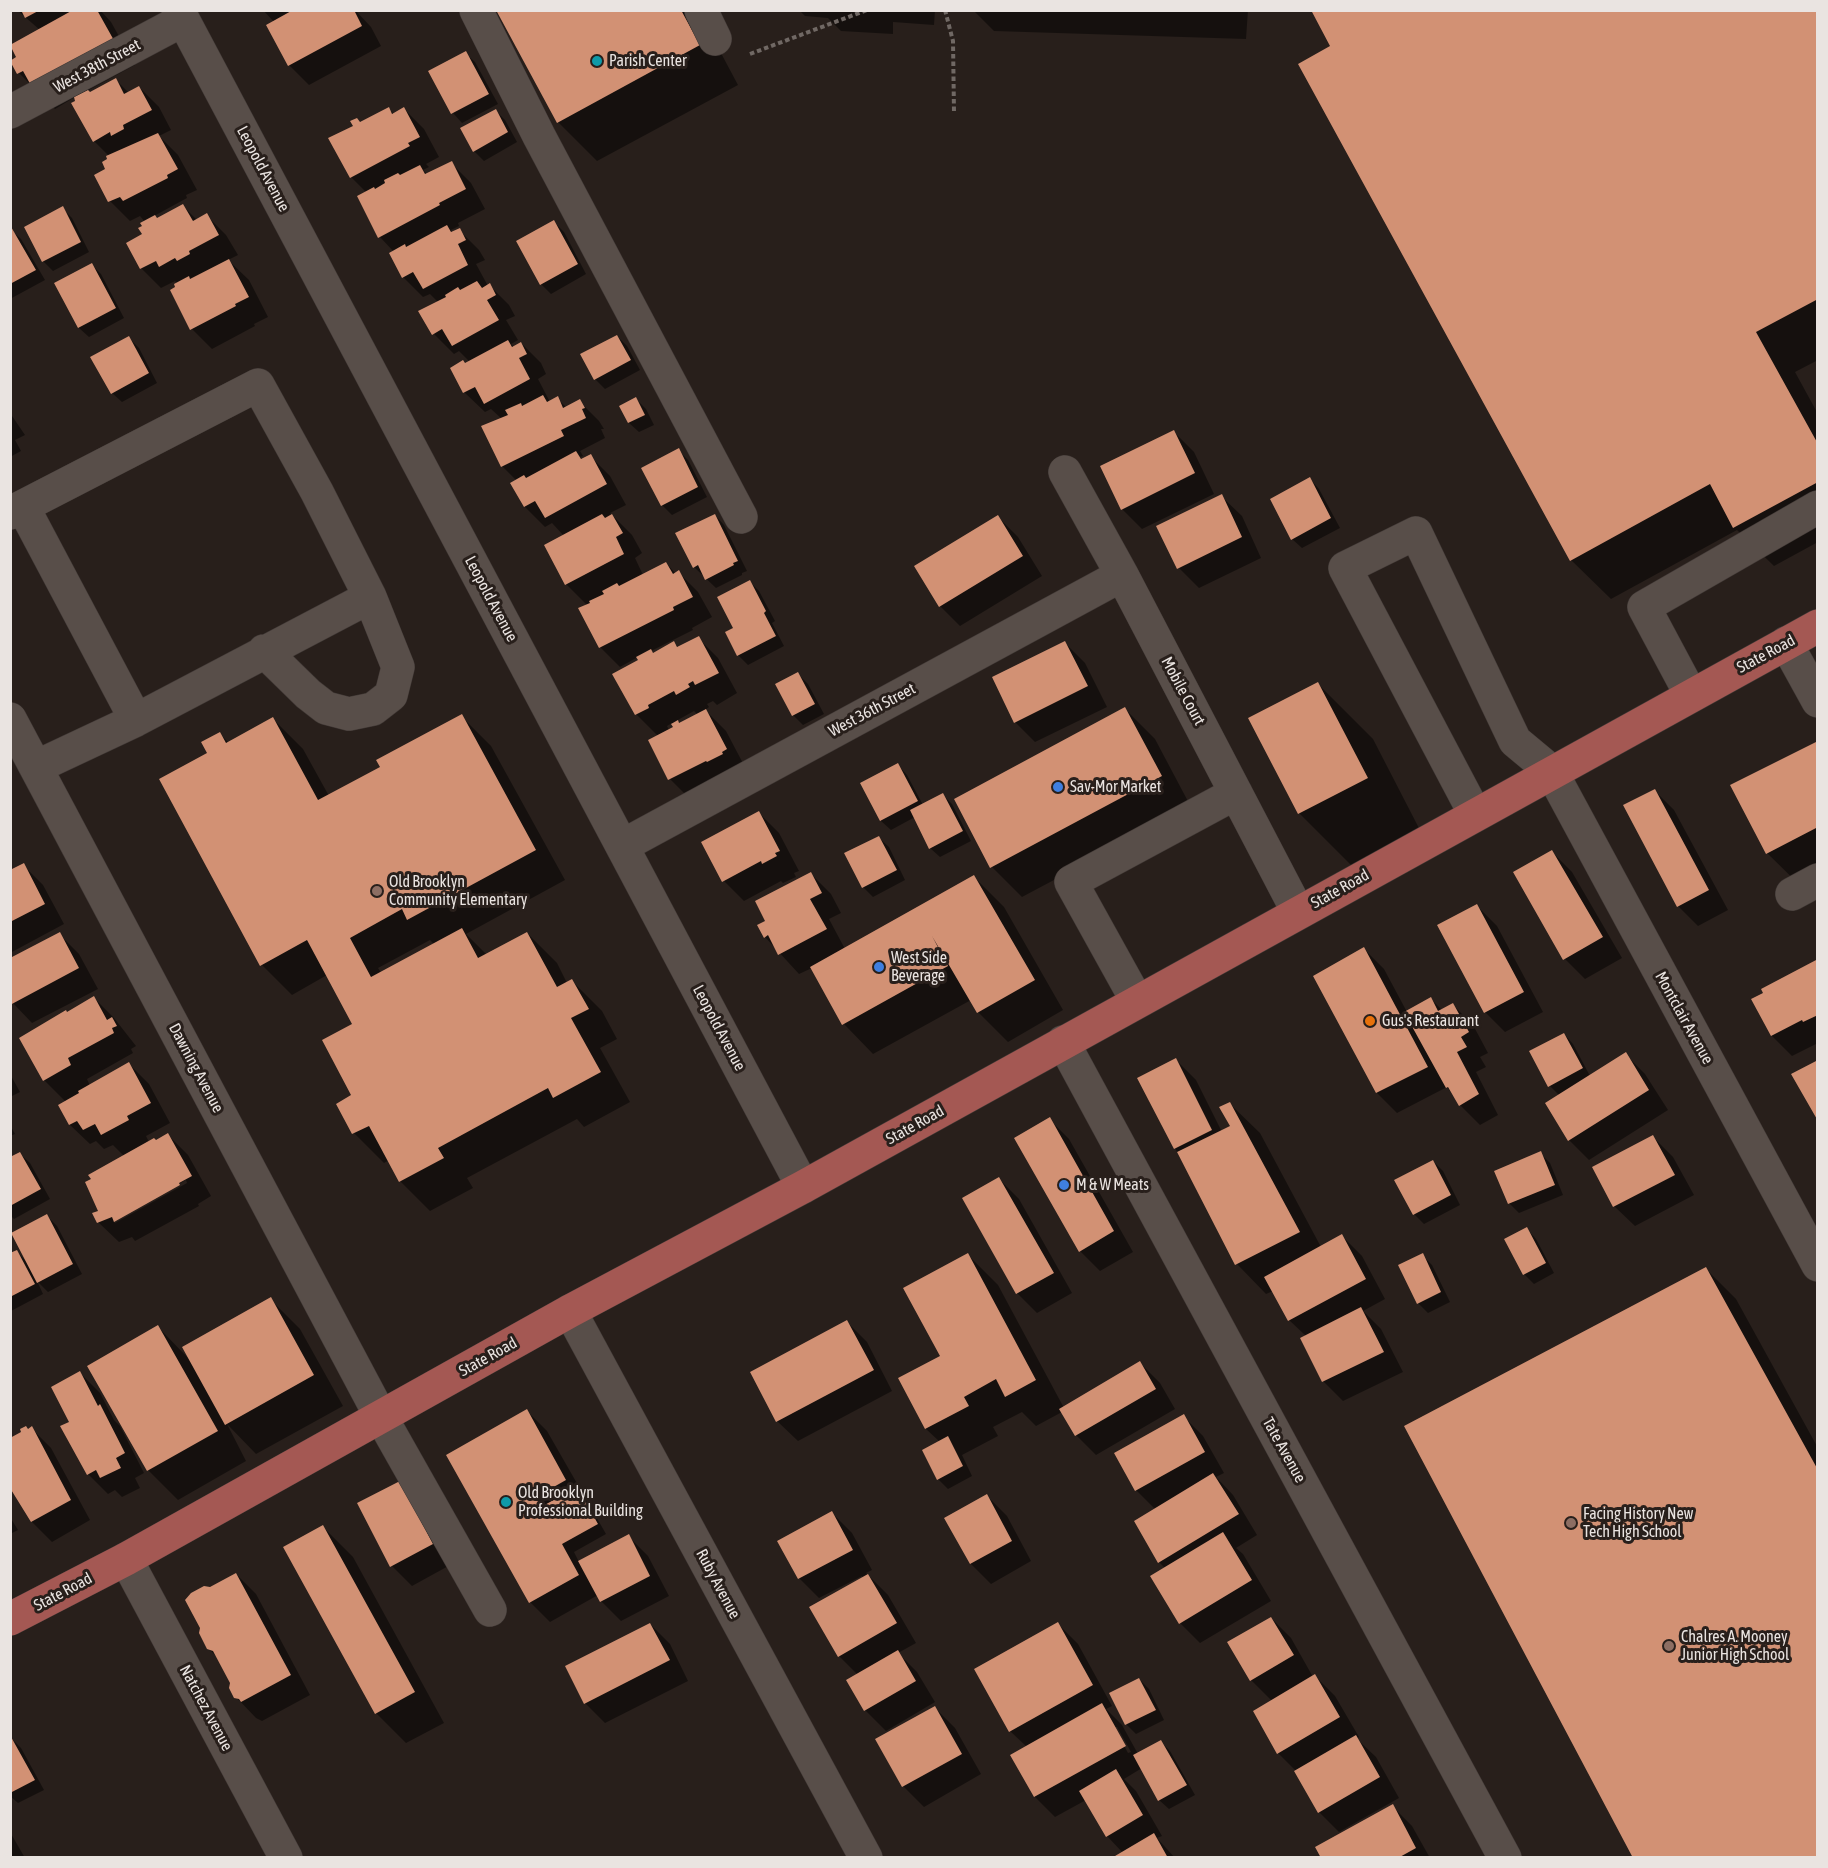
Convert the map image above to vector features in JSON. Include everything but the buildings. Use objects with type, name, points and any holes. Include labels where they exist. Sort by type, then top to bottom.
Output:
[{"type":"main road","name":"State Road","points":[[10,1619],[126,1558],[570,1311],[803,1186],[1551,771],[1818,626]]},
{"type":"street","points":[[476,10],[539,136],[741,517]]},
{"type":"street","name":"West 38th Street","points":[[10,112],[181,15]]},
{"type":"street","name":"Leopold Avenue","points":[[181,15],[803,1186]]},
{"type":"street","points":[[136,720],[17,510],[258,385],[317,492],[370,597],[398,667],[391,695],[374,709],[349,714],[326,708],[308,694],[264,651]]},
{"type":"street","name":"Mobile Court","points":[[1065,472],[1122,575],[1298,912]]},
{"type":"street","points":[[1691,695],[1644,607],[1818,507]]},
{"type":"street","points":[[1474,814],[1346,568],[1416,533],[1515,741],[1551,771]]},
{"type":"street","name":"West 36th Street","points":[[622,846],[1122,575]]},
{"type":"street","points":[[36,767],[136,720],[370,597]]},
{"type":"street","points":[[1786,643],[1818,701]]},
{"type":"street","name":"Dawning Avenue","points":[[10,719],[381,1417],[490,1610]]},
{"type":"street","name":"Montclair Avenue","points":[[1551,771],[1818,1265]]},
{"type":"street","points":[[1137,1001],[1071,882],[1236,793]]},
{"type":"street","name":"Tate Avenue","points":[[1063,1042],[1505,1857]]},
{"type":"street","name":"Ruby Avenue","points":[[570,1311],[866,1857]]},
{"type":"street","name":"Natchez Avenue","points":[[126,1558],[286,1857]]},
{"type":"path","points":[[745,56],[867,10]]},
{"type":"path","points":[[945,10],[953,41],[954,113]]},
{"type":"place","name":"Parish Center","points":[[597,61]]},
{"type":"place","name":"Sav-Mor Market","points":[[1058,787]]},
{"type":"place","name":"Old Brooklyn Community Elementary","points":[[377,891]]},
{"type":"place","name":"West Side Beverage","points":[[879,967]]},
{"type":"place","name":"Gus's Restaurant","points":[[1370,1021]]},
{"type":"place","name":"M & W Meats","points":[[1064,1185]]},
{"type":"place","name":"Old Brooklyn Professional Building","points":[[506,1502]]},
{"type":"place","name":"Facing History New Tech High School","points":[[1571,1523]]},
{"type":"place","name":"Chalres A. Mooney Junior High School","points":[[1669,1646]]}]
